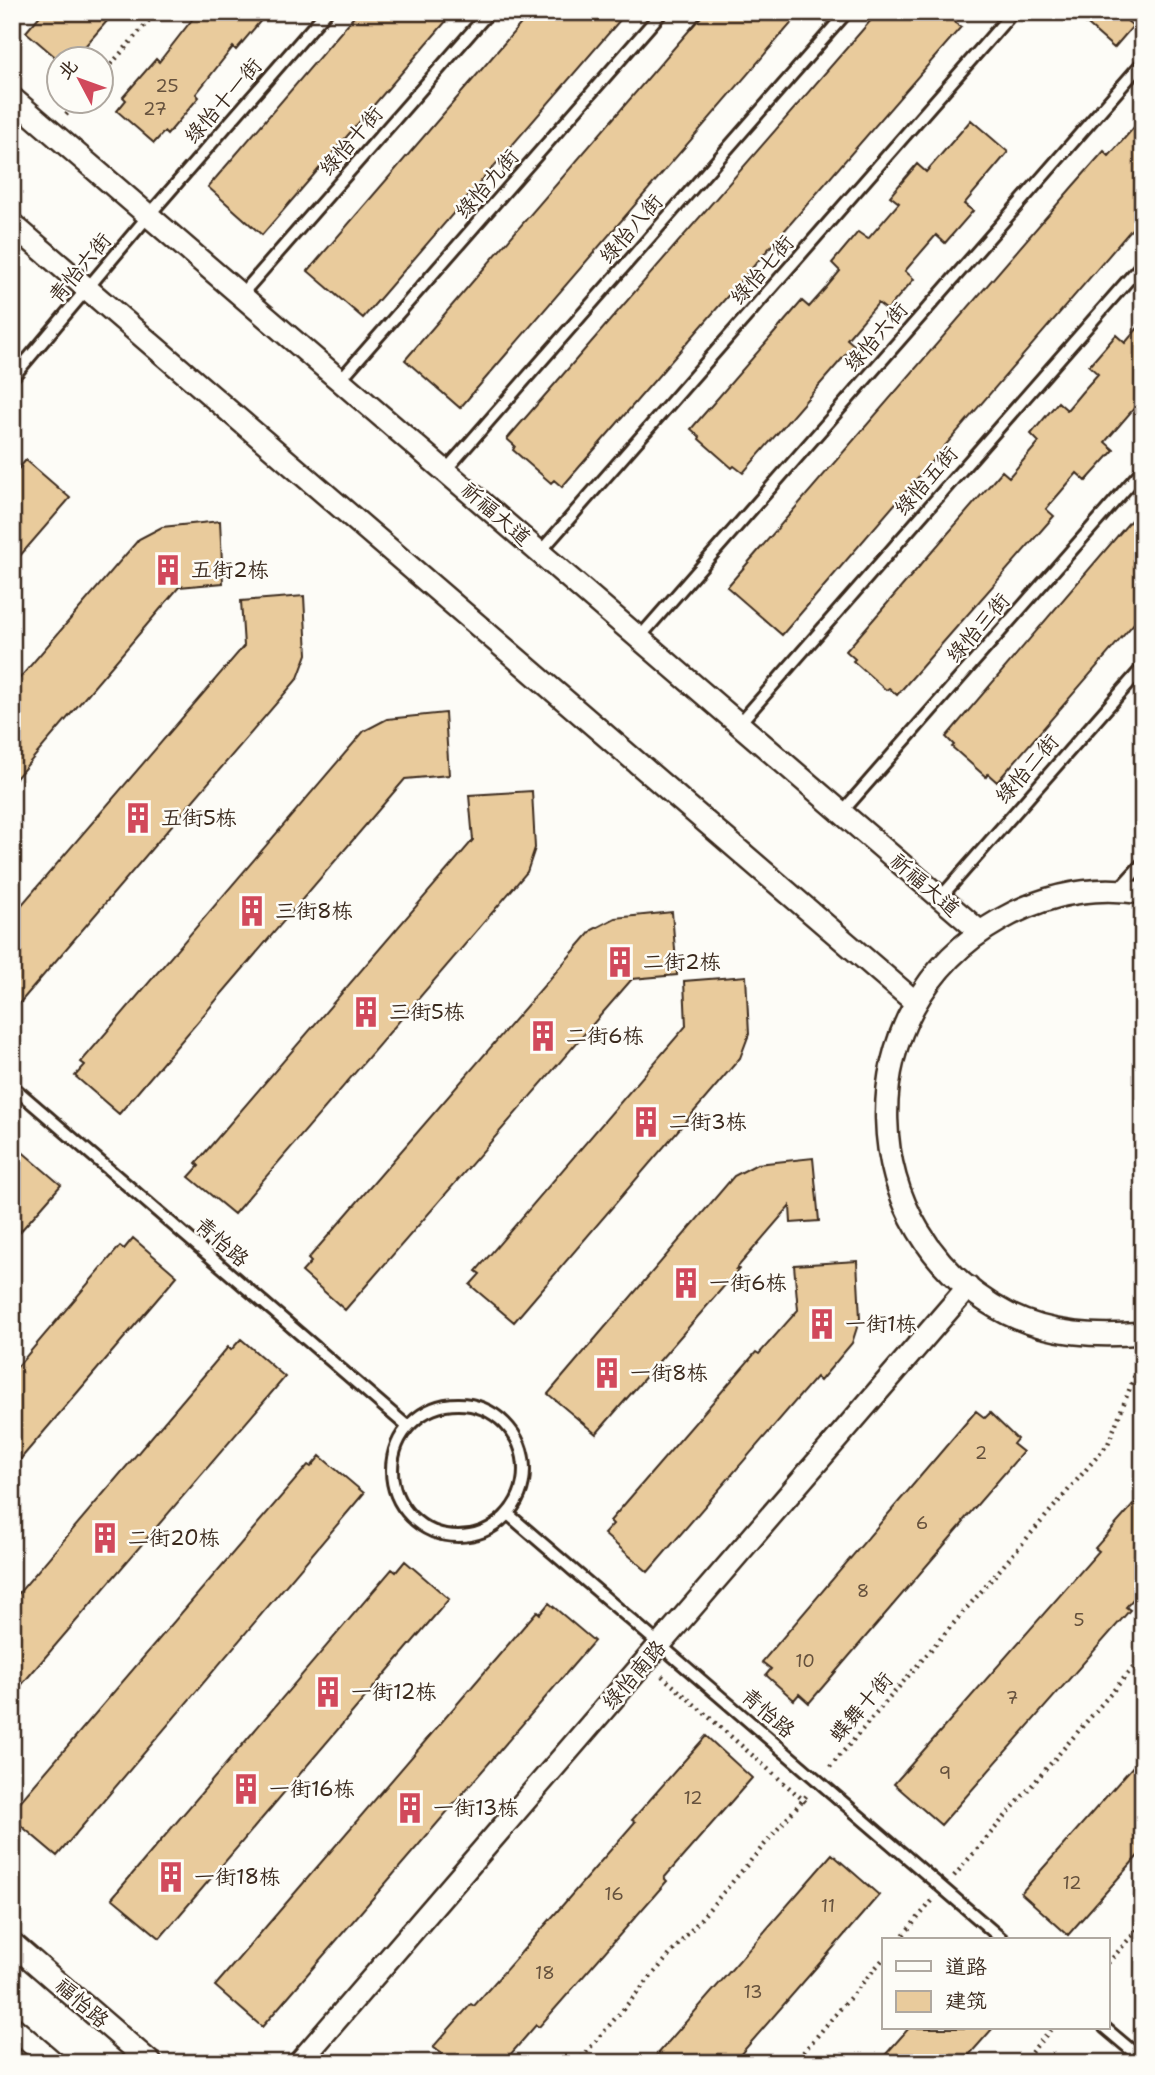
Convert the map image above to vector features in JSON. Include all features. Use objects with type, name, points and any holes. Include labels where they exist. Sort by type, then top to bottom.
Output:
[{"type":"street","name":"祈福大道","points":[[12,97],[979,931]]},
{"type":"street","points":[[12,224],[915,1002]]},
{"type":"street","points":[[1143,893],[1119,889],[1070,893],[1023,907],[979,931],[943,964],[915,1002],[897,1044],[887,1088],[886,1133],[894,1177],[917,1228],[936,1256],[968,1287],[1009,1314],[1055,1331],[1103,1337],[1143,1333]]},
{"type":"street","name":"绿怡南路","points":[[299,2063],[968,1287]]},
{"type":"street","name":"福怡路","points":[[12,1943],[151,2063]]},
{"type":"street","points":[[12,2027],[54,2063]]},
{"type":"lane","name":"绿怡十一街","points":[[149,215],[326,12]]},
{"type":"lane","name":"绿怡十街","points":[[241,295],[489,12]]},
{"type":"lane","name":"绿怡九街","points":[[340,380],[662,12]]},
{"type":"lane","name":"绿怡八街","points":[[445,471],[846,12]]},
{"type":"lane","name":"绿怡七街","points":[[540,552],[1013,12]]},
{"type":"lane","name":"绿怡六街","points":[[639,638],[1143,62]]},
{"type":"lane","name":"青怡六街","points":[[12,378],[149,215]]},
{"type":"lane","name":"绿怡五街","points":[[739,724],[1143,263]]},
{"type":"lane","name":"绿怡三街","points":[[842,813],[1143,469]]},
{"type":"lane","name":"绿怡二街","points":[[940,898],[1143,667]]},
{"type":"lane","points":[[1119,889],[1143,863]]},
{"type":"lane","name":"青怡路","points":[[12,1086],[408,1427]]},
{"type":"lane","points":[[465,1404],[481,1408],[501,1420],[517,1438],[524,1469],[523,1485],[508,1514],[489,1529],[467,1536],[451,1537],[435,1533],[415,1521],[399,1502],[393,1488],[393,1455],[408,1427],[434,1408],[449,1405],[465,1404]]},
{"type":"lane","name":"青怡路","points":[[508,1514],[1001,1938]]},
{"type":"lane","points":[[1107,2030],[1143,2060]]},
{"type":"path","points":[[116,59],[156,12]]},
{"type":"path","name":"蝶舞十街","points":[[577,2063],[1108,1444],[1143,1356]]},
{"type":"path","points":[[901,1938],[1143,1656]]},
{"type":"path","points":[[646,1661],[809,1805]]},
{"type":"path","points":[[1110,1961],[1143,1923]]},
{"type":"path","points":[[794,2063],[882,1960]]},
{"type":"path","points":[[1022,2063],[1050,2030]]},
{"type":"building","points":[[43,12],[115,12],[85,46],[46,46],[46,49],[26,32]]},
{"type":"building","points":[[198,12],[268,12],[236,50],[233,47],[196,94],[199,97],[167,135],[164,132],[154,143],[117,111],[126,100],[123,97],[156,59],[159,62]]},
{"type":"building","points":[[358,12],[454,12],[262,235],[208,187]]},
{"type":"building","points":[[531,12],[627,12],[363,318],[308,271]]},
{"type":"building","points":[[705,12],[801,12],[460,408],[405,360]]},
{"type":"building","points":[[878,12],[964,12],[955,23],[961,27],[562,487],[554,480],[551,483],[513,450],[515,446],[507,439]]},
{"type":"building","points":[[1073,12],[1117,12],[1133,26],[1114,48]]},
{"type":"building","points":[[1143,117],[1143,216],[782,635],[727,587],[1073,186],[1104,151],[1109,156]]},
{"type":"building","points":[[971,120],[1008,152],[964,204],[973,211],[945,243],[936,235],[905,271],[914,279],[887,310],[878,303],[847,339],[854,345],[743,473],[734,466],[732,468],[691,429],[802,301],[809,307],[825,289],[840,271],[832,263],[858,232],[868,239],[899,203],[890,196],[917,164],[926,172]]},
{"type":"building","points":[[1143,322],[1143,398],[1105,442],[1114,450],[1086,481],[1077,473],[1046,509],[1054,516],[897,695],[889,688],[886,690],[853,661],[855,659],[846,651],[1002,471],[1009,477],[1039,442],[1031,434],[1058,402],[1067,410],[1098,374],[1089,366],[1116,335],[1125,343]]},
{"type":"building","points":[[26,460],[70,498],[12,565],[12,476]]},
{"type":"building","points":[[1143,506],[1143,613],[997,782],[988,774],[986,777],[952,747],[954,745],[946,737]]},
{"type":"building","points":[[220,521],[223,583],[179,587],[12,783],[12,687],[139,539],[162,527]]},
{"type":"building","points":[[304,596],[307,654],[298,678],[12,1012],[12,916],[244,646],[241,601]]},
{"type":"building","points":[[445,713],[449,775],[405,779],[119,1114],[75,1076],[85,1065],[81,1062],[364,731],[387,719]]},
{"type":"building","points":[[532,791],[535,848],[527,872],[234,1214],[189,1177],[199,1166],[196,1163],[473,840],[469,795]]},
{"type":"building","points":[[672,912],[677,975],[632,979],[345,1310],[302,1272],[311,1262],[308,1259],[592,930],[615,918]]},
{"type":"building","points":[[746,976],[749,1034],[740,1058],[514,1322],[470,1285],[480,1274],[476,1271],[686,1026],[684,981]]},
{"type":"building","points":[[12,1143],[61,1185],[12,1241]]},
{"type":"building","points":[[813,1158],[819,1221],[791,1223],[790,1206],[596,1434],[548,1394],[734,1176],[757,1164]]},
{"type":"building","points":[[133,1238],[177,1276],[12,1469],[12,1373],[120,1246],[124,1249]]},
{"type":"building","points":[[857,1261],[860,1318],[852,1343],[820,1381],[816,1377],[648,1572],[604,1534],[613,1524],[610,1521],[756,1352],[759,1354],[798,1310],[794,1265]]},
{"type":"building","points":[[241,1339],[285,1377],[12,1696],[12,1601],[228,1347],[231,1350]]},
{"type":"building","points":[[976,1411],[985,1418],[990,1413],[1017,1439],[1013,1444],[1023,1452],[809,1703],[799,1694],[794,1700],[766,1675],[771,1669],[762,1662]]},
{"type":"building","points":[[320,1456],[364,1493],[57,1856],[12,1818],[12,1811],[308,1465],[311,1467]]},
{"type":"building","points":[[1143,1494],[1143,1588],[1126,1607],[1130,1610],[941,1825],[894,1784],[1099,1551],[1095,1548]]},
{"type":"building","points":[[405,1561],[449,1599],[160,1938],[112,1898],[392,1569],[396,1572]]},
{"type":"building","points":[[549,1603],[594,1641],[262,2027],[215,1986],[537,1611],[540,1614]]},
{"type":"building","points":[[706,1736],[752,1778],[664,1878],[667,1881],[539,2027],[536,2025],[503,2063],[434,2063],[442,2054],[433,2047],[471,2004],[474,2006],[561,1907],[635,1822],[632,1820]]},
{"type":"building","points":[[1143,1755],[1143,1850],[1068,1935],[1021,1893]]},
{"type":"building","points":[[832,1854],[879,1895],[733,2063],[650,2063]]},
{"type":"building","points":[[907,2030],[991,2030],[962,2063],[878,2063]]},
{"type":"place","name":"五街2栋","points":[[168,570]]},
{"type":"place","name":"五街5栋","points":[[138,818]]},
{"type":"place","name":"三街8栋","points":[[252,911]]},
{"type":"place","name":"二街2栋","points":[[620,962]]},
{"type":"place","name":"三街5栋","points":[[366,1012]]},
{"type":"place","name":"二街6栋","points":[[543,1036]]},
{"type":"place","name":"二街3栋","points":[[646,1122]]},
{"type":"place","name":"一街6栋","points":[[686,1283]]},
{"type":"place","name":"一街1栋","points":[[822,1324]]},
{"type":"place","name":"一街8栋","points":[[607,1373]]},
{"type":"place","name":"二街20栋","points":[[105,1538]]},
{"type":"place","name":"一街12栋","points":[[328,1692]]},
{"type":"place","name":"一街16栋","points":[[246,1789]]},
{"type":"place","name":"一街13栋","points":[[410,1808]]},
{"type":"place","name":"一街18栋","points":[[171,1877]]}]
